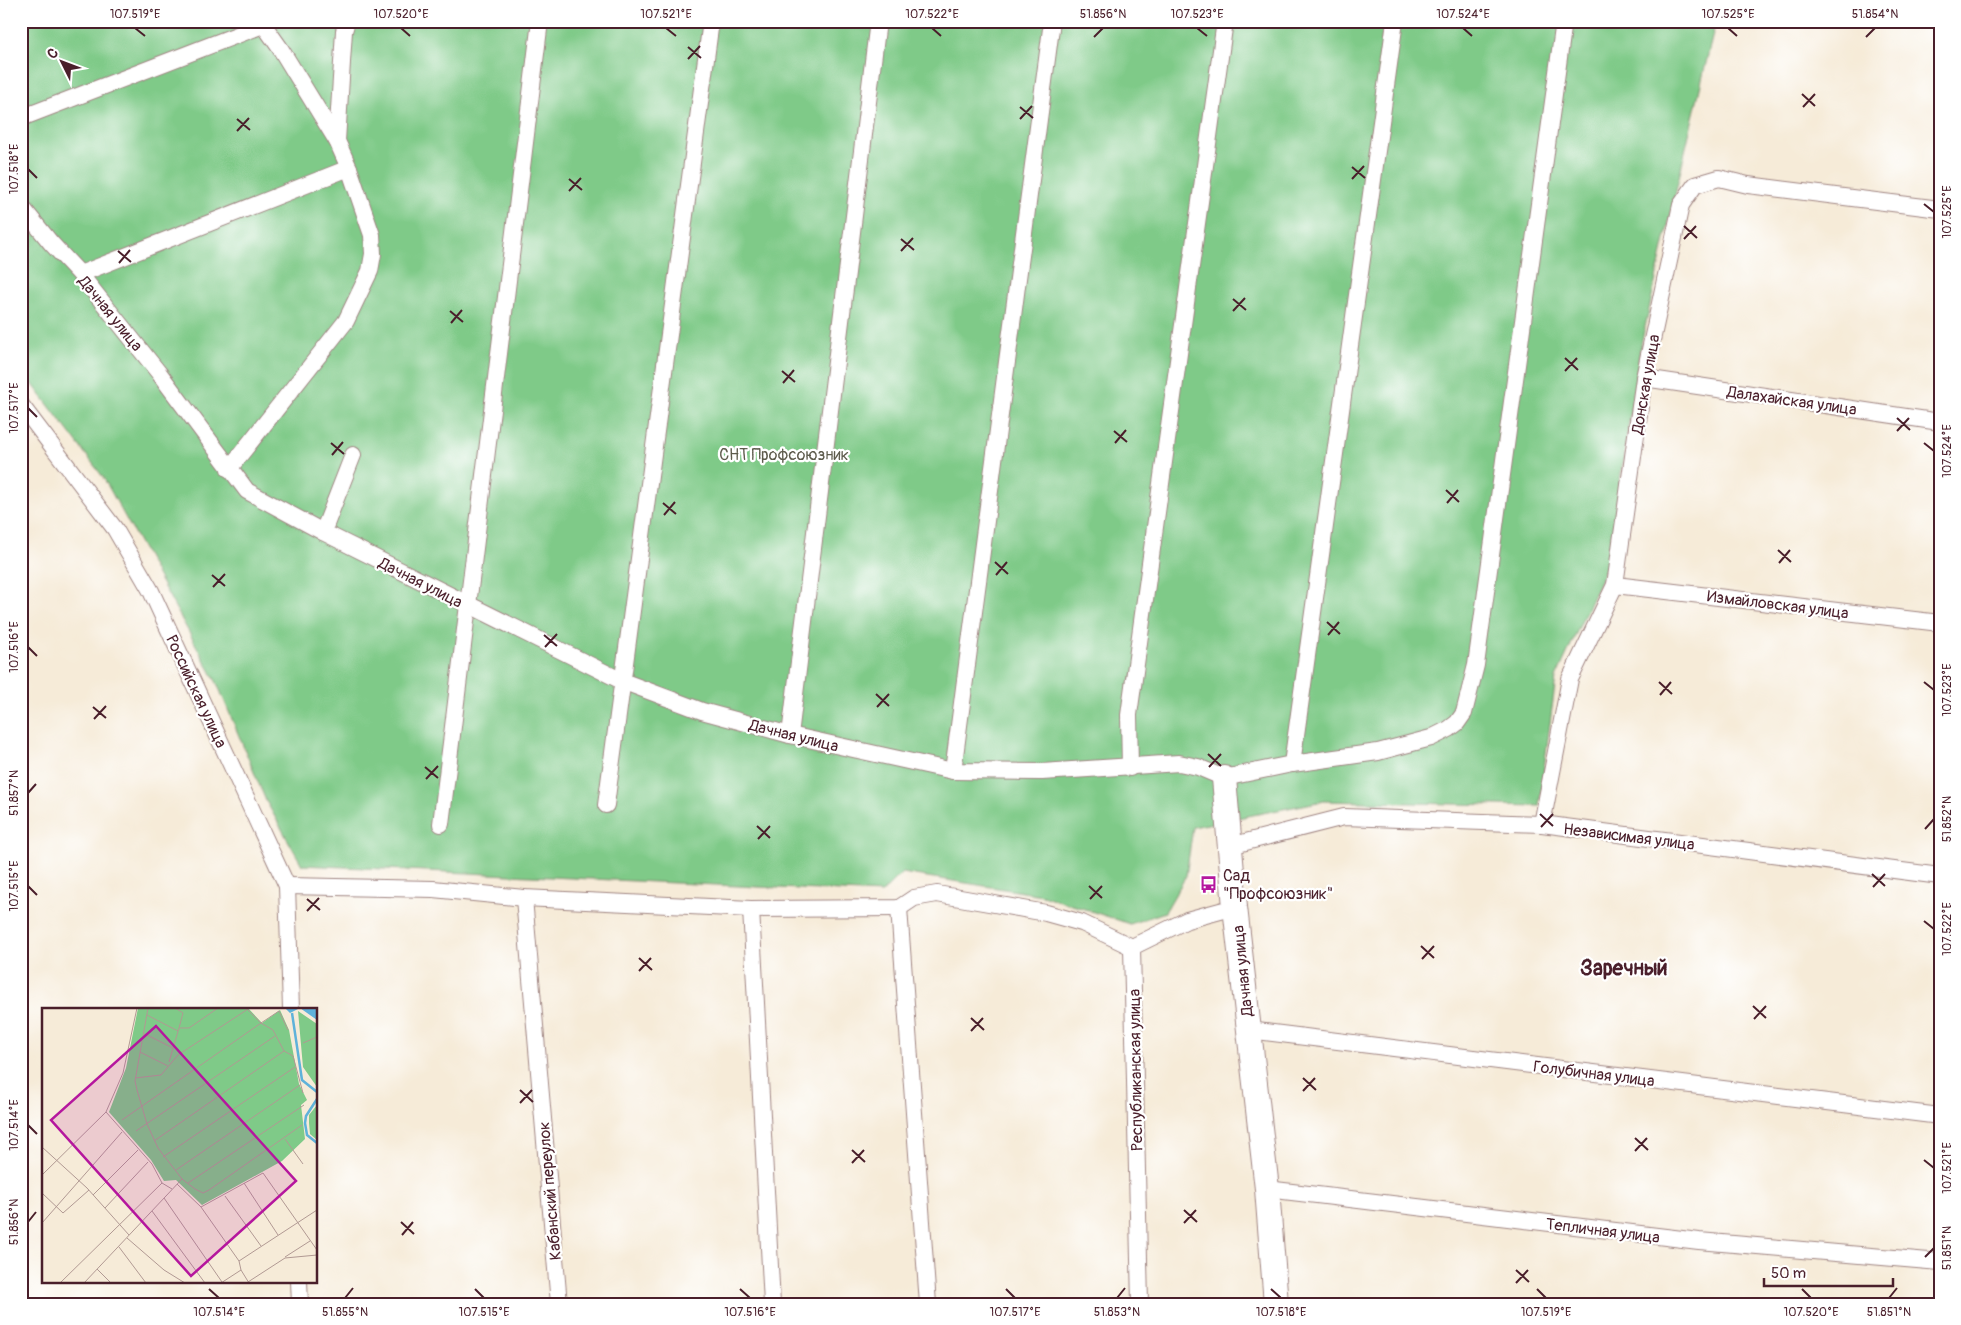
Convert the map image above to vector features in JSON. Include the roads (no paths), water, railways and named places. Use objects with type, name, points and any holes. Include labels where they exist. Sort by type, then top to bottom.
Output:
[{"type":"street","points":[[337,141],[344,31],[348,21]]},
{"type":"street","points":[[441,824],[540,21]]},
{"type":"street","points":[[606,805],[711,21]]},
{"type":"street","points":[[790,735],[878,21]]},
{"type":"street","points":[[953,771],[1052,21]]},
{"type":"street","points":[[1130,768],[1129,715],[1224,21]]},
{"type":"street","points":[[1292,764],[1395,21]]},
{"type":"street","points":[[1224,778],[1292,764],[1378,752],[1431,738],[1457,723],[1464,713],[1476,665],[1564,21]]},
{"type":"street","points":[[21,118],[262,23],[280,48],[337,141],[349,168],[372,235],[373,254],[370,271],[346,321],[229,469]]},
{"type":"street","points":[[80,274],[349,168]]},
{"type":"street","name":"Донская улица","points":[[1542,824],[1570,678],[1615,585],[1644,378],[1681,205],[1695,185],[1719,178],[1748,185],[1940,209]]},
{"type":"street","name":"Дачная улица","points":[[21,206],[80,274],[159,373],[229,469],[248,491],[323,532],[622,681],[702,711],[790,735],[953,771],[1042,772],[1130,768],[1180,763],[1198,767],[1224,778],[1235,907],[1267,1190],[1276,1304]]},
{"type":"street","name":"Далахайская улица","points":[[1644,378],[1940,422]]},
{"type":"street","name":"Российская улица","points":[[21,405],[115,528],[151,591],[286,886],[290,1008]]},
{"type":"street","points":[[323,532],[353,455]]},
{"type":"street","name":"Измайловская улица","points":[[1615,585],[1940,623]]},
{"type":"street","name":"Независимая улица","points":[[1230,846],[1344,817],[1542,824],[1940,876]]},
{"type":"street","points":[[286,886],[433,889],[524,898],[751,908],[899,908],[914,898],[937,894],[1046,913],[1082,924],[1132,947],[1187,920],[1235,907]]},
{"type":"street","name":"Кабанский переулок","points":[[524,898],[559,1304]]},
{"type":"street","points":[[751,908],[772,1304]]},
{"type":"street","points":[[899,908],[928,1304]]},
{"type":"street","name":"Республиканская улица","points":[[1132,947],[1140,1304]]},
{"type":"street","name":"Голубичная улица","points":[[1249,1030],[1940,1116]]},
{"type":"street","name":"Тепличная улица","points":[[1267,1190],[1699,1241],[1940,1262]]},
{"type":"street","points":[[300,1282],[300,1304]]},
{"type":"place","name":"Сад \"Профсоюзник\"","points":[[1209,884]]},
{"type":"district","name":"Заречный","points":[[1624,968]]},
{"type":"park label","name":"СНТ Профсоюзник","points":[[784,454]]}]
